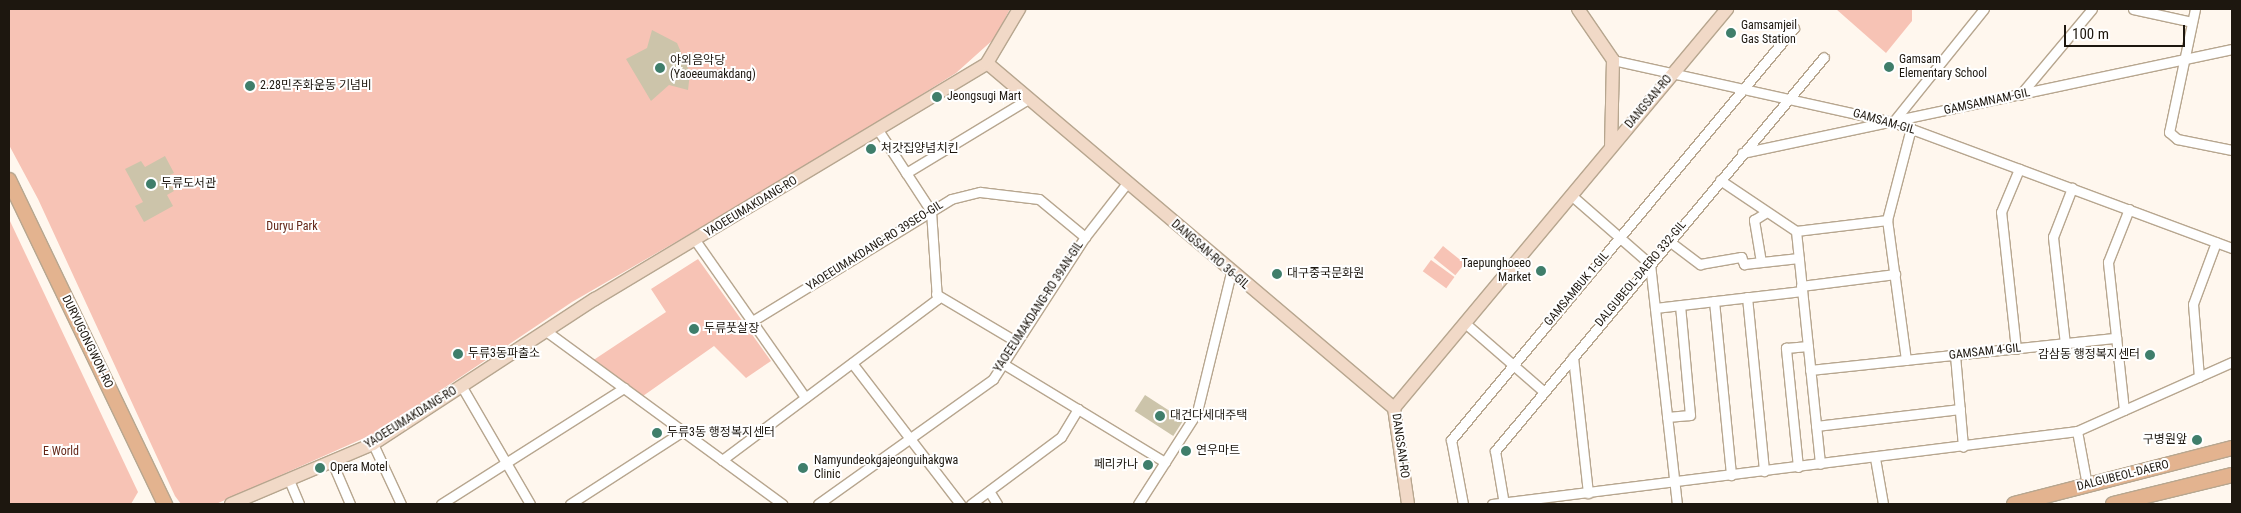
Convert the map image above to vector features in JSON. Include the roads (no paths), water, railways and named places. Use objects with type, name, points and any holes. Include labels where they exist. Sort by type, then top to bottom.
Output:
[{"type":"main road","name":"YAOEEUMAKDANG-RO","points":[[233,504],[373,444],[546,331],[987,63],[1019,9]]},
{"type":"main road","points":[[1578,9],[1613,60],[1610,147]]},
{"type":"main road","name":"DANGSAN-RO","points":[[1408,504],[1394,408],[1727,9]]},
{"type":"main road","name":"DANGSAN-RO 36-GIL","points":[[987,63],[1231,273],[1394,408]]},
{"type":"main road","name":"DURYUGONGWON-RO","points":[[9,180],[165,504]]},
{"type":"main road","name":"DALGUBEOL-DAERO","points":[[2014,504],[2232,448]]},
{"type":"main road","points":[[2169,490],[2173,482],[2193,475],[2191,460]]},
{"type":"main road","name":"DALGUBEOL-DAERO","points":[[2113,504],[2232,475]]},
{"type":"street","points":[[1893,122],[1984,9]]},
{"type":"street","points":[[2020,95],[2092,9]]},
{"type":"street","points":[[2133,9],[2192,22]]},
{"type":"street","points":[[2195,9],[2169,132],[2177,139],[2232,150]]},
{"type":"street","points":[[1745,88],[1794,28]]},
{"type":"street","name":"GAMSAMNAM-GIL","points":[[1742,153],[2232,49]]},
{"type":"street","name":"DALGUBEOL-DAERO 332-GIL","points":[[1504,503],[1495,451],[1788,98],[1824,58]]},
{"type":"street","name":"GAMSAM-GIL","points":[[1613,60],[1893,122],[2232,248]]},
{"type":"street","name":"GAMSAMBUK 1-GIL","points":[[1463,504],[1451,440],[1745,88]]},
{"type":"street","points":[[906,173],[1028,98]]},
{"type":"street","points":[[1906,360],[1887,220],[1911,128]]},
{"type":"street","points":[[722,460],[936,299],[931,211],[878,130]]},
{"type":"street","points":[[2016,349],[2001,212],[2019,169]]},
{"type":"street","points":[[1720,180],[1796,231],[1887,220]]},
{"type":"street","name":"YAOEEUMAKDANG-RO 39AN-GIL","points":[[818,504],[993,379],[1015,341],[1085,237],[1127,183]]},
{"type":"street","points":[[2065,344],[2053,237],[2072,188]]},
{"type":"street","name":"YAOEEUMAKDANG-RO 39SEO-GIL","points":[[749,323],[951,199],[980,192],[1015,193],[1039,200],[1085,237]]},
{"type":"street","points":[[1571,195],[1650,264],[1677,504]]},
{"type":"street","points":[[2124,410],[2108,262],[2129,210]]},
{"type":"street","points":[[1761,262],[1754,220],[1767,212]]},
{"type":"street","points":[[1796,231],[1820,464]]},
{"type":"street","points":[[695,240],[749,323],[805,397]]},
{"type":"street","points":[[1669,241],[1700,264],[1741,257],[1744,264],[1798,258]]},
{"type":"street","points":[[2199,377],[2193,304],[2216,242]]},
{"type":"street","points":[[1138,504],[1197,412],[1231,273]]},
{"type":"street","points":[[1655,308],[1747,297],[1894,274]]},
{"type":"street","points":[[936,294],[1015,341]]},
{"type":"street","points":[[1747,297],[1764,471]]},
{"type":"street","points":[[1714,301],[1731,475]]},
{"type":"street","points":[[1667,416],[1690,415],[1680,305]]},
{"type":"street","points":[[1465,323],[1544,392]]},
{"type":"street","points":[[546,331],[782,504]]},
{"type":"street","name":"GAMSAM 4-GIL","points":[[1810,370],[2116,338]]},
{"type":"street","points":[[1798,467],[1786,348],[1808,346]]},
{"type":"street","points":[[1955,355],[1963,447]]},
{"type":"street","points":[[1573,357],[1588,492]]},
{"type":"street","points":[[1492,504],[1875,458],[2077,431],[2232,362]]},
{"type":"street","points":[[852,363],[960,504]]},
{"type":"street","points":[[1002,363],[1165,462]]},
{"type":"street","name":"YAOEEUMAKDANG-RO","points":[[462,386],[530,504]]},
{"type":"street","points":[[440,504],[624,388]]},
{"type":"street","points":[[971,504],[1061,437],[1078,409]]},
{"type":"street","points":[[1816,426],[1960,409]]},
{"type":"street","points":[[570,504],[683,431]]},
{"type":"street","points":[[2077,431],[2087,485]]},
{"type":"street","points":[[373,444],[401,504]]},
{"type":"street","points":[[1875,458],[1883,504]]},
{"type":"street","points":[[332,462],[350,504]]},
{"type":"street","points":[[289,480],[299,504]]},
{"type":"street","points":[[989,491],[997,504]]},
{"type":"place","name":"Gamsamjeil Gas Station","points":[[1731,33]]},
{"type":"place","name":"Gamsam Elementary School","points":[[1889,67]]},
{"type":"place","name":"야외음악당 (Yaoeeumakdang)","points":[[660,68]]},
{"type":"place","name":"2.28민주화운동 기념비","points":[[250,86]]},
{"type":"place","name":"Jeongsugi Mart","points":[[937,97]]},
{"type":"place","name":"처갓집양념치킨","points":[[871,149]]},
{"type":"place","name":"두류도서관","points":[[151,184]]},
{"type":"place","name":"Taepunghoeeo Market","points":[[1541,271]]},
{"type":"place","name":"대구중국문화원","points":[[1277,274]]},
{"type":"place","name":"두류풋살장","points":[[694,329]]},
{"type":"place","name":"두류3동파출소","points":[[458,354]]},
{"type":"place","name":"감삼동 행정복지센터","points":[[2150,355]]},
{"type":"place","name":"대건다세대주택","points":[[1160,416]]},
{"type":"place","name":"두류3동 행정복지센터","points":[[657,433]]},
{"type":"place","name":"구병원앞","points":[[2197,440]]},
{"type":"place","name":"연우마트","points":[[1186,451]]},
{"type":"place","name":"페리카나","points":[[1148,465]]},
{"type":"place","name":"Opera Motel","points":[[320,468]]},
{"type":"place","name":"Namyundeokgajeonguihakgwa Clinic","points":[[803,468]]},
{"type":"park label","name":"Duryu Park","points":[[292,227]]},
{"type":"park label","name":"E World","points":[[61,452]]}]
